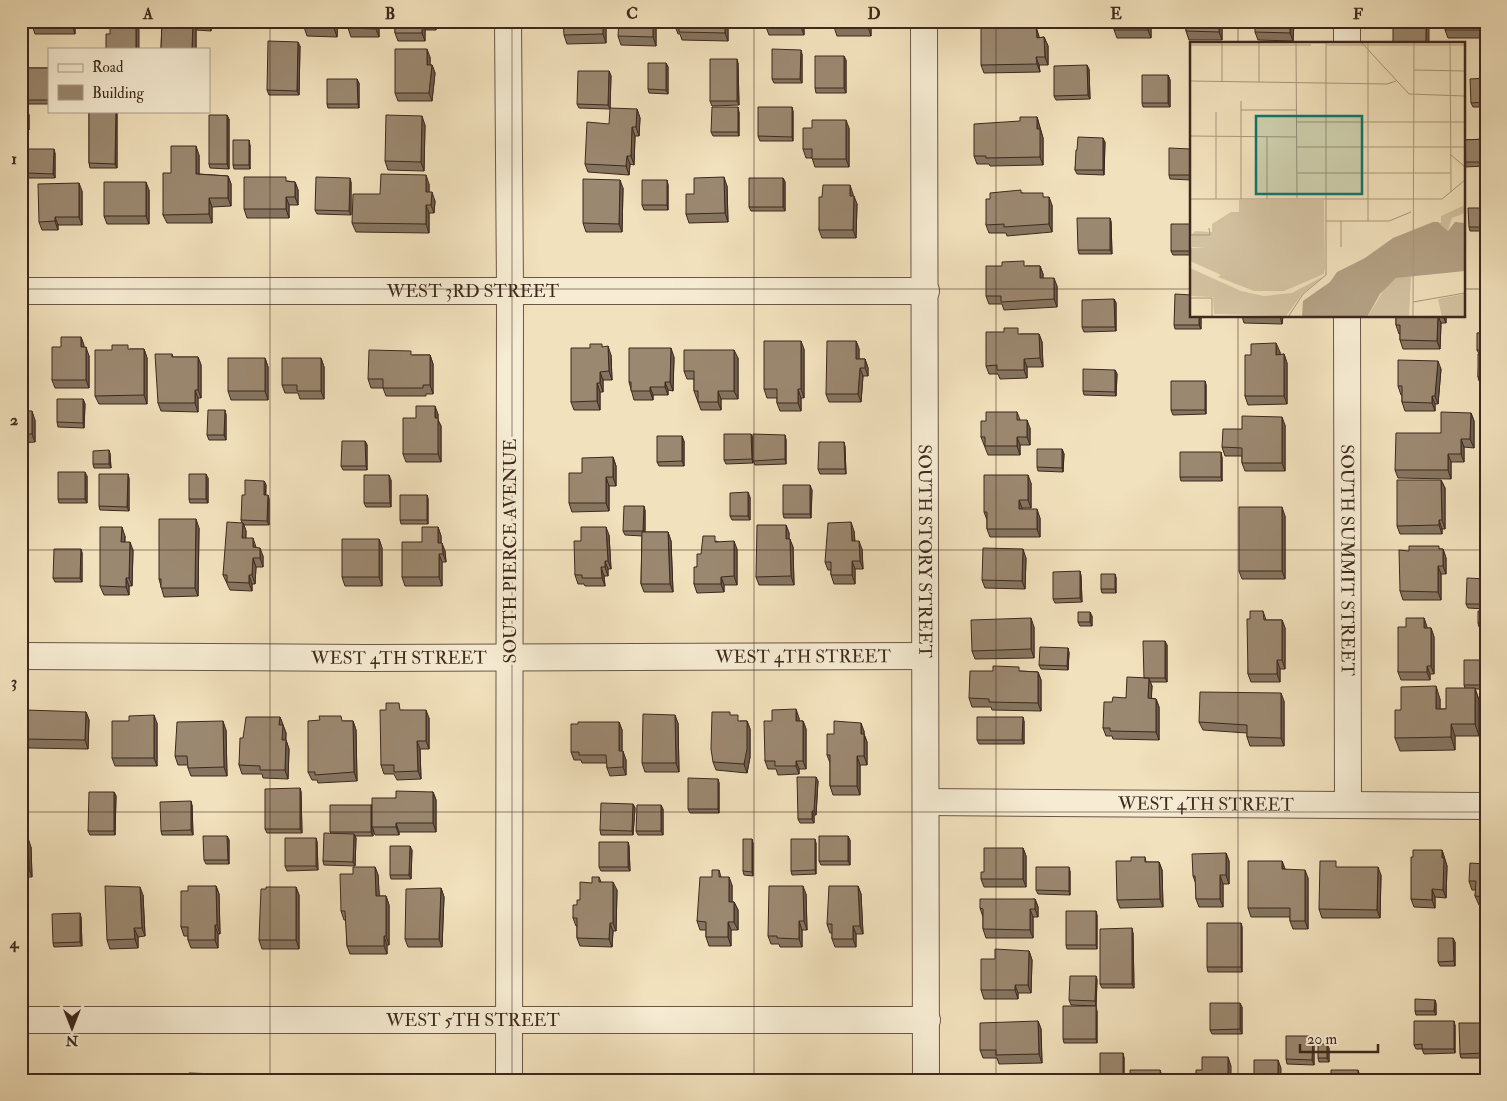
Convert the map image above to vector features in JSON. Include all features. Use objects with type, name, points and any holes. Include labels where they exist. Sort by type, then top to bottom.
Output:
[{"type":"street","name":"SOUTH PIERCE AVENUE","points":[[508,21],[510,290],[509,1080]]},
{"type":"street","name":"SOUTH STORY STREET","points":[[924,21],[926,1080]]},
{"type":"street","points":[[1347,21],[1347,42]]},
{"type":"street","name":"WEST 3RD STREET","points":[[21,291],[926,291]]},
{"type":"street","name":"SOUTH SUMMIT STREET","points":[[1347,318],[1348,804]]},
{"type":"street","name":"WEST 4TH STREET","points":[[21,656],[510,658],[925,656]]},
{"type":"street","name":"WEST 4TH STREET","points":[[926,802],[1486,806]]},
{"type":"street","name":"WEST 5TH STREET","points":[[21,1020],[926,1020]]},
{"type":"building","points":[[31,21],[72,21],[72,25],[32,25]]},
{"type":"building","points":[[110,21],[136,21],[136,48],[106,48],[106,34],[110,34]]},
{"type":"building","points":[[162,21],[208,21],[208,23],[193,22],[192,48],[161,48]]},
{"type":"building","points":[[304,21],[334,21],[334,28],[304,27]]},
{"type":"building","points":[[348,21],[376,21],[376,29],[348,28]]},
{"type":"building","points":[[395,21],[422,21],[422,33],[395,33]]},
{"type":"building","points":[[563,21],[603,21],[603,34],[564,35]]},
{"type":"building","points":[[619,21],[653,21],[653,37],[618,36]]},
{"type":"building","points":[[675,21],[725,21],[725,33],[679,32],[679,26],[675,26]]},
{"type":"building","points":[[766,21],[801,21],[801,27],[766,27]]},
{"type":"building","points":[[834,21],[868,21],[868,27],[834,27]]},
{"type":"building","points":[[1114,21],[1148,21],[1148,30],[1114,30]]},
{"type":"building","points":[[1186,21],[1219,21],[1219,32],[1186,31]]},
{"type":"building","points":[[1255,21],[1290,21],[1290,33],[1255,32]]},
{"type":"building","points":[[1393,21],[1426,21],[1426,42],[1393,42]]},
{"type":"building","points":[[1445,21],[1480,21],[1480,30],[1445,30]]},
{"type":"building","points":[[1036,27],[1037,38],[1044,37],[1045,57],[1036,57],[1037,64],[981,65],[981,28]]},
{"type":"building","points":[[268,41],[298,42],[297,91],[267,90]]},
{"type":"building","points":[[395,49],[427,49],[427,65],[432,65],[429,93],[395,93]]},
{"type":"building","points":[[772,49],[801,50],[800,79],[772,79]]},
{"type":"building","points":[[815,56],[844,56],[844,88],[815,88]]},
{"type":"building","points":[[710,59],[737,59],[737,101],[710,101]]},
{"type":"building","points":[[648,63],[666,63],[666,90],[648,89]]},
{"type":"building","points":[[1087,65],[1088,95],[1054,96],[1054,66]]},
{"type":"building","points":[[21,68],[48,68],[48,100],[21,100]]},
{"type":"building","points":[[578,71],[609,71],[608,105],[577,104]]},
{"type":"building","points":[[1142,75],[1168,75],[1168,103],[1142,103]]},
{"type":"building","points":[[1486,78],[1486,102],[1471,103],[1470,79]]},
{"type":"building","points":[[327,79],[357,79],[358,104],[327,104]]},
{"type":"building","points":[[21,107],[26,107],[26,122],[21,122]]},
{"type":"building","points":[[712,107],[738,107],[738,132],[711,132]]},
{"type":"building","points":[[758,107],[792,107],[792,137],[758,136]]},
{"type":"building","points":[[610,108],[637,109],[636,127],[632,127],[631,156],[627,156],[626,166],[585,164],[587,122],[609,124]]},
{"type":"building","points":[[89,112],[116,112],[115,164],[89,163]]},
{"type":"building","points":[[209,115],[227,115],[227,164],[209,164]]},
{"type":"building","points":[[386,115],[422,116],[421,162],[385,161]]},
{"type":"building","points":[[1020,117],[1037,117],[1037,129],[1040,129],[1040,157],[986,158],[986,156],[974,156],[974,124],[1020,121]]},
{"type":"building","points":[[812,120],[846,120],[846,159],[812,159],[812,149],[803,149],[803,128],[812,128]]},
{"type":"building","points":[[1078,137],[1103,138],[1103,170],[1075,170]]},
{"type":"building","points":[[1486,139],[1486,162],[1464,162],[1464,140]]},
{"type":"building","points":[[233,140],[249,140],[249,165],[233,165]]},
{"type":"building","points":[[171,146],[196,146],[196,174],[228,176],[228,198],[209,198],[209,214],[163,215],[163,173],[171,173]]},
{"type":"building","points":[[1169,148],[1190,149],[1190,175],[1169,175]]},
{"type":"building","points":[[27,149],[54,149],[53,174],[26,173]]},
{"type":"building","points":[[381,174],[426,175],[426,192],[432,192],[431,205],[426,205],[426,224],[352,223],[353,194],[380,194]]},
{"type":"building","points":[[244,177],[286,177],[286,181],[295,182],[295,197],[286,197],[286,209],[244,209]]},
{"type":"building","points":[[316,177],[350,178],[349,211],[315,210]]},
{"type":"building","points":[[724,177],[725,213],[686,214],[686,194],[694,194],[694,178]]},
{"type":"building","points":[[749,178],[783,178],[783,207],[749,207]]},
{"type":"building","points":[[583,179],[620,180],[619,224],[583,223]]},
{"type":"building","points":[[642,180],[667,180],[667,205],[642,205]]},
{"type":"building","points":[[104,182],[146,182],[146,216],[104,216]]},
{"type":"building","points":[[79,183],[79,217],[55,217],[55,221],[39,222],[38,184]]},
{"type":"building","points":[[823,185],[850,185],[850,196],[854,196],[853,230],[819,230],[819,197],[822,197]]},
{"type":"building","points":[[21,186],[24,186],[24,218],[21,218]]},
{"type":"building","points":[[1021,190],[1021,193],[1043,193],[1043,197],[1049,197],[1049,224],[1004,227],[1004,224],[986,225],[986,199],[990,199],[990,193]]},
{"type":"building","points":[[1468,208],[1486,208],[1486,227],[1469,227]]},
{"type":"building","points":[[1077,218],[1110,218],[1110,250],[1078,250]]},
{"type":"building","points":[[1171,224],[1190,224],[1190,251],[1171,251]]},
{"type":"building","points":[[1024,261],[1024,266],[1040,266],[1040,278],[1054,278],[1054,299],[1001,302],[1001,296],[986,296],[986,266],[1002,266],[1002,262]]},
{"type":"building","points":[[1175,294],[1190,295],[1190,318],[1199,318],[1199,325],[1174,325]]},
{"type":"building","points":[[1114,299],[1115,327],[1082,327],[1082,300]]},
{"type":"building","points":[[1396,318],[1438,318],[1437,341],[1400,340],[1400,325],[1396,325]]},
{"type":"building","points":[[1004,328],[1018,328],[1018,334],[1039,334],[1040,358],[1024,359],[1024,370],[997,370],[997,365],[986,366],[986,332],[1004,332]]},
{"type":"building","points":[[1486,332],[1486,350],[1477,350],[1477,333]]},
{"type":"building","points":[[61,337],[81,337],[81,347],[86,347],[86,380],[52,380],[52,347],[61,347]]},
{"type":"building","points":[[764,341],[801,341],[801,389],[798,389],[798,403],[777,403],[777,389],[764,389]]},
{"type":"building","points":[[827,341],[856,341],[856,359],[865,359],[865,368],[860,368],[858,394],[826,394]]},
{"type":"building","points":[[1276,343],[1276,355],[1284,354],[1284,396],[1245,396],[1245,355],[1251,355],[1251,344]]},
{"type":"building","points":[[590,344],[602,344],[602,347],[608,346],[609,371],[600,372],[600,383],[597,383],[597,401],[571,402],[571,348],[590,348]]},
{"type":"building","points":[[112,345],[128,345],[128,349],[144,349],[144,395],[95,396],[95,350],[112,350]]},
{"type":"building","points":[[629,348],[671,348],[670,382],[665,382],[665,387],[650,387],[650,391],[631,391],[631,382],[629,382]]},
{"type":"building","points":[[369,350],[411,351],[411,355],[430,355],[430,385],[423,385],[423,388],[383,388],[383,379],[368,379]]},
{"type":"building","points":[[684,350],[734,350],[734,391],[718,391],[718,402],[698,402],[698,391],[694,391],[694,371],[684,371]]},
{"type":"building","points":[[155,354],[172,354],[172,357],[198,357],[198,390],[195,390],[195,403],[158,403]]},
{"type":"building","points":[[1478,354],[1486,354],[1486,377],[1478,377]]},
{"type":"building","points":[[228,358],[265,358],[265,391],[228,391]]},
{"type":"building","points":[[282,358],[321,358],[321,391],[297,391],[297,385],[282,385]]},
{"type":"building","points":[[1398,360],[1438,361],[1435,396],[1432,396],[1432,403],[1402,402],[1402,386],[1398,386]]},
{"type":"building","points":[[1083,369],[1115,370],[1115,392],[1083,391]]},
{"type":"building","points":[[1171,381],[1205,381],[1205,410],[1171,410]]},
{"type":"building","points":[[57,399],[83,399],[83,423],[57,422]]},
{"type":"building","points":[[416,406],[435,406],[435,418],[438,418],[438,454],[403,454],[403,418],[416,418]]},
{"type":"building","points":[[208,410],[225,410],[224,435],[207,435]]},
{"type":"building","points":[[21,411],[32,411],[32,434],[21,434]]},
{"type":"building","points":[[986,412],[1017,412],[1017,420],[1027,420],[1027,437],[1017,437],[1017,446],[985,446],[985,437],[981,437],[981,421],[986,421]]},
{"type":"building","points":[[1441,412],[1471,413],[1470,439],[1461,439],[1461,454],[1448,454],[1448,470],[1395,470],[1396,433],[1441,433]]},
{"type":"building","points":[[1242,416],[1282,417],[1282,463],[1242,463],[1242,448],[1222,447],[1223,429],[1242,429]]},
{"type":"building","points":[[724,434],[751,434],[752,459],[724,460]]},
{"type":"building","points":[[753,434],[785,435],[785,459],[753,461]]},
{"type":"building","points":[[657,436],[682,436],[682,461],[657,462]]},
{"type":"building","points":[[342,441],[365,441],[366,466],[341,466]]},
{"type":"building","points":[[819,442],[844,442],[845,469],[818,469]]},
{"type":"building","points":[[1037,449],[1062,449],[1062,468],[1037,467]]},
{"type":"building","points":[[109,450],[109,464],[93,464],[93,451]]},
{"type":"building","points":[[1180,452],[1221,452],[1221,477],[1180,477]]},
{"type":"building","points":[[613,457],[613,477],[606,477],[606,503],[569,503],[569,473],[582,473],[582,458]]},
{"type":"building","points":[[58,472],[85,472],[85,499],[58,499]]},
{"type":"building","points":[[99,474],[128,474],[127,507],[99,506]]},
{"type":"building","points":[[189,474],[206,474],[206,499],[189,499]]},
{"type":"building","points":[[364,475],[389,475],[390,503],[364,503]]},
{"type":"building","points":[[984,475],[1028,475],[1028,500],[1019,500],[1019,509],[1037,509],[1037,529],[987,529],[987,512],[984,512]]},
{"type":"building","points":[[245,480],[264,481],[264,495],[268,495],[267,521],[241,520]]},
{"type":"building","points":[[1397,480],[1441,480],[1442,520],[1439,520],[1439,525],[1397,526]]},
{"type":"building","points":[[783,485],[810,485],[810,514],[783,514]]},
{"type":"building","points":[[748,492],[748,516],[730,516],[730,493]]},
{"type":"building","points":[[400,495],[427,495],[427,520],[400,520]]},
{"type":"building","points":[[624,506],[644,506],[643,531],[623,531]]},
{"type":"building","points":[[1239,507],[1282,507],[1282,571],[1239,571]]},
{"type":"building","points":[[159,519],[196,519],[195,588],[161,588],[161,579],[159,579]]},
{"type":"building","points":[[227,522],[243,523],[242,538],[253,538],[253,547],[260,548],[260,558],[253,558],[252,575],[249,575],[249,583],[227,582],[227,575],[223,575]]},
{"type":"building","points":[[851,522],[852,541],[859,541],[860,561],[852,561],[852,575],[831,575],[831,562],[825,562],[828,523]]},
{"type":"building","points":[[757,525],[786,525],[786,539],[790,539],[791,576],[756,577]]},
{"type":"building","points":[[100,527],[122,527],[121,542],[130,542],[129,578],[126,578],[126,587],[100,586]]},
{"type":"building","points":[[422,527],[438,527],[438,543],[442,543],[443,554],[439,554],[439,577],[402,577],[402,542],[422,542]]},
{"type":"building","points":[[581,527],[606,527],[608,561],[605,561],[605,567],[601,567],[602,578],[582,578],[582,575],[575,575],[574,541],[581,541]]},
{"type":"building","points":[[642,532],[668,532],[670,584],[641,584]]},
{"type":"building","points":[[703,536],[715,536],[715,542],[734,541],[734,576],[721,577],[721,584],[694,584],[694,567],[697,567],[697,554],[701,554]]},
{"type":"building","points":[[342,539],[379,539],[379,577],[342,577]]},
{"type":"building","points":[[1409,546],[1439,546],[1439,549],[1443,549],[1443,566],[1438,566],[1438,592],[1400,591],[1399,550],[1409,551]]},
{"type":"building","points":[[21,547],[24,547],[24,586],[21,586]]},
{"type":"building","points":[[983,548],[1023,549],[1022,581],[982,580]]},
{"type":"building","points":[[54,549],[81,549],[80,578],[53,578]]},
{"type":"building","points":[[1080,571],[1080,598],[1053,599],[1053,572]]},
{"type":"building","points":[[1101,574],[1115,574],[1115,589],[1101,589]]},
{"type":"building","points":[[1467,578],[1486,579],[1486,604],[1466,604]]},
{"type":"building","points":[[1250,611],[1263,611],[1264,620],[1282,620],[1282,660],[1277,660],[1277,674],[1248,674],[1247,619],[1250,619]]},
{"type":"building","points":[[1478,611],[1486,611],[1486,623],[1478,623]]},
{"type":"building","points":[[1078,612],[1090,612],[1090,622],[1078,622]]},
{"type":"building","points":[[1031,618],[1031,649],[972,651],[971,620]]},
{"type":"building","points":[[1406,618],[1424,618],[1424,628],[1431,628],[1431,666],[1427,666],[1427,672],[1398,672],[1398,627],[1406,627]]},
{"type":"building","points":[[1143,641],[1165,641],[1165,678],[1144,678]]},
{"type":"building","points":[[1040,647],[1068,648],[1067,666],[1039,665]]},
{"type":"building","points":[[1464,660],[1486,660],[1486,685],[1464,685]]},
{"type":"building","points":[[993,666],[1019,667],[1019,671],[1038,672],[1038,703],[989,702],[989,699],[969,698],[970,671],[993,671]]},
{"type":"building","points":[[1127,677],[1149,678],[1148,698],[1156,699],[1156,732],[1110,731],[1110,728],[1103,728],[1104,702],[1112,702],[1113,697],[1126,698]]},
{"type":"building","points":[[1436,686],[1436,709],[1446,709],[1446,688],[1475,688],[1475,724],[1451,724],[1451,737],[1395,738],[1395,710],[1401,710],[1401,687]]},
{"type":"building","points":[[1200,692],[1281,693],[1281,738],[1247,737],[1247,725],[1199,722]]},
{"type":"building","points":[[386,703],[399,703],[400,710],[426,710],[426,741],[417,741],[418,771],[394,772],[394,765],[381,765],[380,710],[386,710]]},
{"type":"building","points":[[796,709],[796,721],[803,721],[803,761],[796,761],[796,766],[775,766],[775,761],[765,761],[764,721],[772,721],[772,710]]},
{"type":"building","points":[[26,710],[86,712],[85,740],[25,739]]},
{"type":"building","points":[[712,712],[730,712],[730,715],[738,715],[738,721],[747,721],[747,749],[744,764],[713,762],[711,749]]},
{"type":"building","points":[[643,714],[675,715],[676,763],[642,763]]},
{"type":"building","points":[[154,715],[154,758],[112,758],[112,721],[129,721],[129,716]]},
{"type":"building","points":[[319,716],[341,716],[342,721],[353,721],[354,772],[315,775],[315,772],[308,772],[308,721],[320,720]]},
{"type":"building","points":[[246,717],[280,717],[279,725],[283,725],[282,740],[286,740],[285,770],[260,770],[260,766],[239,765],[240,738],[243,738]]},
{"type":"building","points":[[977,717],[1023,717],[1022,740],[977,740]]},
{"type":"building","points":[[223,721],[224,767],[188,768],[187,756],[175,756],[177,722]]},
{"type":"building","points":[[834,721],[861,723],[861,734],[864,734],[864,756],[857,756],[857,786],[830,786],[830,755],[827,755],[827,734],[834,734]]},
{"type":"building","points":[[578,722],[619,722],[619,751],[623,751],[623,767],[607,768],[606,755],[579,755],[579,752],[571,752],[571,724],[578,724]]},
{"type":"building","points":[[797,777],[816,777],[812,819],[798,819]]},
{"type":"building","points":[[688,778],[718,779],[718,809],[688,809]]},
{"type":"building","points":[[22,788],[23,819],[21,819]]},
{"type":"building","points":[[300,788],[300,829],[265,829],[265,789]]},
{"type":"building","points":[[396,791],[433,792],[433,823],[396,823],[396,827],[372,827],[372,798],[396,798]]},
{"type":"building","points":[[89,792],[114,792],[114,831],[88,831]]},
{"type":"building","points":[[191,801],[191,830],[161,831],[160,802]]},
{"type":"building","points":[[601,803],[633,804],[632,831],[600,830]]},
{"type":"building","points":[[330,805],[371,805],[371,832],[330,832]]},
{"type":"building","points":[[637,805],[661,805],[661,831],[636,831]]},
{"type":"building","points":[[324,833],[354,834],[353,862],[323,861]]},
{"type":"building","points":[[203,836],[227,836],[228,860],[204,860]]},
{"type":"building","points":[[819,836],[848,836],[848,861],[819,861]]},
{"type":"building","points":[[28,838],[29,869],[21,869],[21,839]]},
{"type":"building","points":[[285,838],[316,838],[316,866],[285,866]]},
{"type":"building","points":[[743,839],[752,839],[752,872],[743,871]]},
{"type":"building","points":[[791,839],[815,839],[815,870],[791,871]]},
{"type":"building","points":[[599,842],[628,842],[628,867],[599,867]]},
{"type":"building","points":[[390,846],[410,846],[409,875],[390,875]]},
{"type":"building","points":[[984,848],[1023,848],[1023,879],[981,879],[981,872],[984,872]]},
{"type":"building","points":[[1413,850],[1442,850],[1442,858],[1444,858],[1443,890],[1432,889],[1432,900],[1411,899],[1411,857],[1413,857]]},
{"type":"building","points":[[1226,853],[1226,875],[1220,875],[1220,899],[1196,899],[1192,854]]},
{"type":"building","points":[[1131,857],[1145,857],[1145,862],[1159,862],[1160,899],[1117,900],[1116,861],[1131,861]]},
{"type":"building","points":[[1248,861],[1282,861],[1282,869],[1305,870],[1305,921],[1290,921],[1290,908],[1248,908]]},
{"type":"building","points":[[1320,861],[1336,861],[1336,867],[1378,867],[1377,910],[1319,909]]},
{"type":"building","points":[[1470,863],[1486,864],[1486,897],[1475,896],[1476,881],[1469,881]]},
{"type":"building","points":[[353,867],[375,867],[376,896],[386,896],[386,936],[384,936],[384,946],[347,946],[345,911],[341,911],[340,874],[353,874]]},
{"type":"building","points":[[1036,867],[1069,867],[1069,891],[1036,890]]},
{"type":"building","points":[[712,870],[719,870],[719,877],[729,877],[729,902],[734,902],[734,922],[728,922],[728,937],[706,937],[706,922],[697,921],[700,877],[712,877]]},
{"type":"building","points":[[592,877],[599,877],[599,882],[613,882],[613,923],[610,923],[609,939],[577,938],[577,918],[573,918],[573,905],[577,905],[577,900],[580,900],[580,882],[592,883]]},
{"type":"building","points":[[105,886],[140,887],[142,928],[134,928],[135,939],[107,940]]},
{"type":"building","points":[[188,886],[216,886],[217,925],[215,925],[215,940],[188,940],[188,927],[181,927],[181,891],[188,891]]},
{"type":"building","points":[[769,886],[803,886],[804,921],[799,921],[799,939],[768,936]]},
{"type":"building","points":[[829,886],[858,886],[860,926],[853,926],[853,939],[832,939],[832,924],[827,924]]},
{"type":"building","points":[[266,887],[296,887],[296,940],[259,940],[261,889],[266,889]]},
{"type":"building","points":[[441,888],[439,939],[405,939],[406,889]]},
{"type":"building","points":[[980,899],[1035,899],[1035,909],[1030,909],[1030,930],[983,929],[983,909],[980,908]]},
{"type":"building","points":[[1066,911],[1096,911],[1096,945],[1066,945]]},
{"type":"building","points":[[80,913],[80,942],[53,943],[52,914]]},
{"type":"building","points":[[1207,923],[1241,923],[1241,967],[1207,967]]},
{"type":"building","points":[[1132,928],[1132,984],[1100,984],[1100,929]]},
{"type":"building","points":[[1438,938],[1453,938],[1454,961],[1438,962]]},
{"type":"building","points":[[995,949],[1029,951],[1028,985],[1015,985],[1015,990],[981,990],[981,959],[995,959]]},
{"type":"building","points":[[1070,976],[1096,976],[1095,1001],[1069,1000]]},
{"type":"building","points":[[1415,999],[1435,1000],[1434,1011],[1415,1011]]},
{"type":"building","points":[[1210,1003],[1240,1003],[1240,1029],[1210,1030]]},
{"type":"building","points":[[1063,1006],[1096,1006],[1096,1039],[1063,1039]]},
{"type":"building","points":[[1038,1021],[1039,1054],[996,1055],[996,1050],[980,1050],[980,1023]]},
{"type":"building","points":[[1414,1021],[1454,1021],[1454,1049],[1422,1049],[1422,1044],[1414,1045]]},
{"type":"building","points":[[1459,1023],[1486,1023],[1486,1053],[1460,1054]]},
{"type":"building","points":[[1286,1036],[1313,1036],[1312,1060],[1286,1059]]},
{"type":"building","points":[[1318,1044],[1327,1044],[1327,1058],[1318,1058]]},
{"type":"building","points":[[1100,1053],[1123,1053],[1123,1079],[1100,1079]]},
{"type":"building","points":[[1202,1057],[1228,1057],[1228,1080],[1196,1080],[1196,1070],[1202,1070]]},
{"type":"building","points":[[1254,1060],[1278,1060],[1278,1080],[1254,1080]]},
{"type":"building","points":[[1130,1070],[1160,1070],[1161,1080],[1130,1080]]},
{"type":"building","points":[[1331,1070],[1358,1070],[1358,1080],[1331,1080]]},
{"type":"building","points":[[189,1073],[217,1074],[217,1080],[189,1080]]},
{"type":"building","points":[[631,1074],[669,1074],[669,1080],[631,1080]]},
{"type":"building","points":[[1441,1074],[1441,1080],[1395,1080],[1395,1075]]},
{"type":"building","points":[[348,1076],[373,1076],[373,1080],[348,1080]]},
{"type":"building","points":[[138,1077],[163,1077],[163,1080],[138,1080]]},
{"type":"building","points":[[404,1078],[414,1078],[414,1080],[404,1080]]}]
